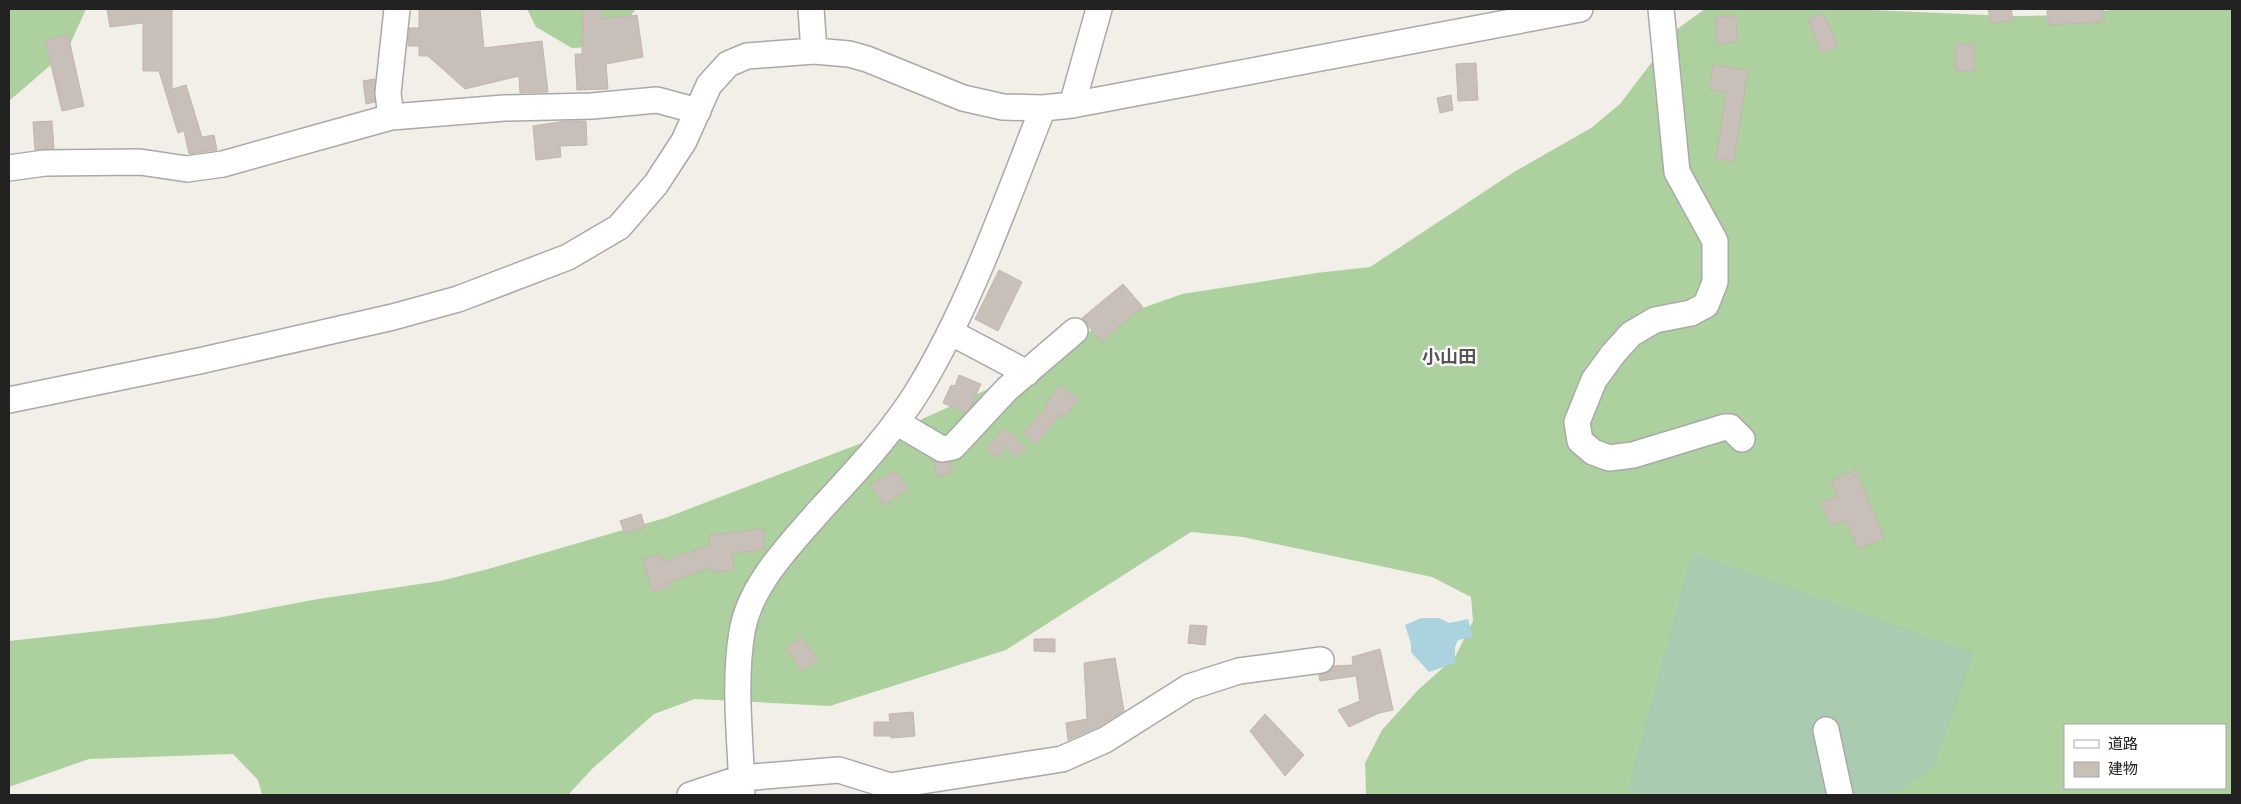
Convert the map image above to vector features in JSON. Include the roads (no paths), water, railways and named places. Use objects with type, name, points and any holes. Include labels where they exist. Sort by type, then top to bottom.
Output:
[{"type":"street","points":[[391,117],[388,93],[397,9]]},
{"type":"street","points":[[811,9],[814,52]]},
{"type":"street","points":[[1072,105],[1099,9]]},
{"type":"street","points":[[9,400],[199,361],[393,317],[458,299],[568,257],[619,227],[656,184],[684,141],[709,85],[728,64],[747,56],[814,52],[849,54],[868,58],[963,98],[1003,107],[1043,108],[1072,105],[1512,15],[1580,9]]},
{"type":"street","points":[[1661,9],[1677,172],[1715,241],[1715,282],[1706,305],[1691,313],[1656,320],[1631,334],[1613,354],[1594,380],[1577,422],[1580,441],[1593,452],[1609,458],[1633,455],[1725,427],[1730,427],[1742,439]]},
{"type":"street","points":[[9,168],[45,163],[140,162],[187,169],[223,164],[391,117],[504,108],[592,106],[657,100],[698,112]]},
{"type":"street","points":[[742,787],[738,689],[742,631],[751,604],[762,582],[801,533],[896,422],[919,389],[962,311],[1043,108]]},
{"type":"street","points":[[896,422],[942,449],[952,448],[1007,389],[1075,331]]},
{"type":"street","points":[[950,332],[1027,372]]},
{"type":"street","points":[[690,795],[839,770],[890,786],[1062,759],[1105,740],[1189,687],[1239,671],[1321,660]]},
{"type":"street","points":[[1826,730],[1840,795]]},
{"type":"water","points":[[1421,618],[1439,618],[1449,623],[1468,619],[1473,637],[1458,640],[1455,647],[1455,663],[1429,672],[1411,652],[1411,644],[1405,625]]},
{"type":"district","name":"小山田","points":[[1449,357]]}]
